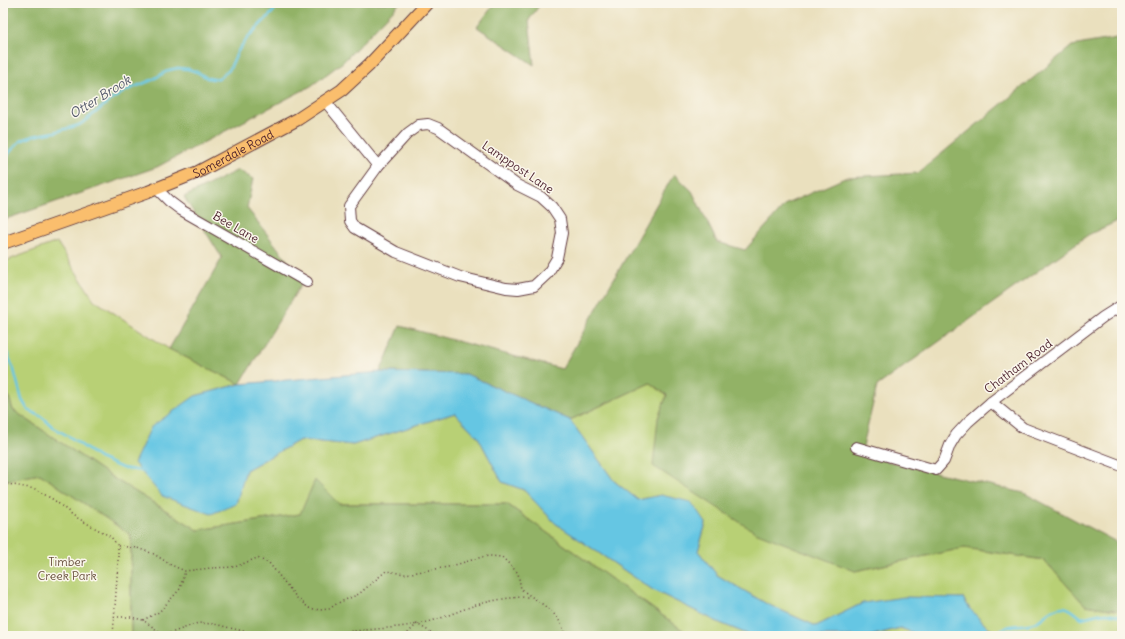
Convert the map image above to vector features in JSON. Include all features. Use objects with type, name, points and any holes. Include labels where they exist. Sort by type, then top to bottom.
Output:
[{"type":"main road","name":"Somerdale Road","points":[[3,243],[156,189],[204,169],[298,119],[342,90],[369,65],[427,3]]},
{"type":"street","points":[[325,101],[378,166]]},
{"type":"street","name":"Lamppost Lane","points":[[428,124],[438,128],[496,171],[517,185],[541,197],[552,207],[560,219],[562,234],[557,258],[548,273],[534,286],[512,289],[460,277],[396,252],[355,228],[350,221],[349,206],[378,166],[408,133],[419,125],[428,124]]},
{"type":"street","name":"Bee Lane","points":[[156,189],[181,210],[307,282]]},
{"type":"street","name":"Chatham Road","points":[[856,447],[936,470],[944,460],[950,444],[956,435],[968,422],[991,402],[1103,317],[1122,305]]},
{"type":"street","points":[[991,402],[1023,428],[1122,466]]},
{"type":"path","points":[[3,483],[35,489],[54,500],[74,516],[111,538],[118,546],[113,636]]},
{"type":"path","points":[[118,546],[137,548],[154,554],[171,565],[185,571],[236,566],[257,558],[269,563],[297,598],[309,608],[320,610],[329,609],[338,603],[359,594],[386,571],[405,574],[448,567],[473,559],[490,556],[502,557],[518,573],[521,589],[530,597],[541,603],[560,622],[564,636]]},
{"type":"path","points":[[143,620],[159,612],[180,589],[185,571]]},
{"type":"path","points":[[319,636],[338,635],[417,624],[433,621],[493,600],[511,597],[530,597]]},
{"type":"path","points":[[114,617],[131,617],[143,620],[162,633],[170,635],[198,623],[214,624],[263,636]]},
{"type":"path","points":[[405,636],[417,624]]},
{"type":"path","points":[[417,624],[437,636]]},
{"type":"green space","points":[[3,3],[400,3],[343,62],[311,86],[157,167],[3,220]]},
{"type":"green space","points":[[495,3],[541,3],[529,20],[534,65],[477,27]]},
{"type":"green space","points":[[1122,37],[1122,219],[1088,235],[877,386],[861,455],[1024,493],[1122,545],[1122,611],[1085,605],[1044,560],[964,548],[855,571],[755,532],[653,466],[658,418],[667,395],[650,383],[570,420],[466,374],[380,372],[400,326],[562,369],[674,174],[692,191],[717,242],[745,250],[786,204],[847,177],[918,173],[1072,46]]},
{"type":"green space","points":[[238,170],[253,179],[247,208],[303,281],[240,384],[169,349],[222,258],[184,197]]},
{"type":"green space","points":[[57,242],[94,300],[169,349],[240,384],[195,396],[236,504],[246,470],[300,440],[353,445],[455,413],[478,437],[502,482],[524,490],[555,523],[653,590],[720,623],[752,636],[691,636],[507,504],[339,504],[300,514],[198,530],[113,478],[13,410],[3,379],[3,262]]},
{"type":"green space","points":[[3,379],[13,410],[113,478],[198,530],[300,514],[315,480],[339,504],[507,504],[691,636],[131,636],[131,535],[40,474],[3,481]]},
{"type":"green space","points":[[650,383],[667,395],[658,418],[855,571],[964,548],[1044,560],[1085,605],[1122,611],[1122,636],[1004,636],[988,628],[970,609],[963,598],[863,603],[816,626],[767,604],[717,575],[698,551],[706,523],[661,495],[638,500],[614,481],[570,420]]},
{"type":"green space","name":"Timber Creek Park","points":[[40,474],[131,535],[131,636],[3,636],[3,481]]},
{"type":"green space","points":[[900,628],[923,636],[871,636]]},
{"type":"water","points":[[380,372],[466,374],[570,420],[614,481],[638,500],[661,495],[691,502],[706,523],[698,551],[717,575],[767,604],[816,626],[863,603],[904,597],[963,598],[970,609],[988,628],[1004,636],[923,636],[900,628],[870,636],[752,636],[720,623],[653,590],[555,523],[524,490],[502,482],[478,437],[455,413],[353,445],[300,440],[246,470],[236,504],[211,514],[162,496],[134,463],[151,427],[195,396],[240,384]]},
{"type":"waterway","name":"Otter Brook","points":[[3,166],[9,153],[20,141],[33,136],[55,132],[79,125],[111,100],[127,90],[152,80],[169,70],[178,68],[188,69],[207,78],[219,78],[229,70],[238,51],[248,37],[272,13],[275,9],[276,3]]},
{"type":"waterway","points":[[3,343],[14,370],[22,400],[28,410],[42,417],[54,428],[70,437],[99,458],[122,468],[141,471]]},
{"type":"waterway","points":[[996,636],[1005,628],[1010,626],[1025,625],[1036,622],[1052,610],[1059,607],[1068,608],[1082,618],[1107,613],[1122,616]]}]
